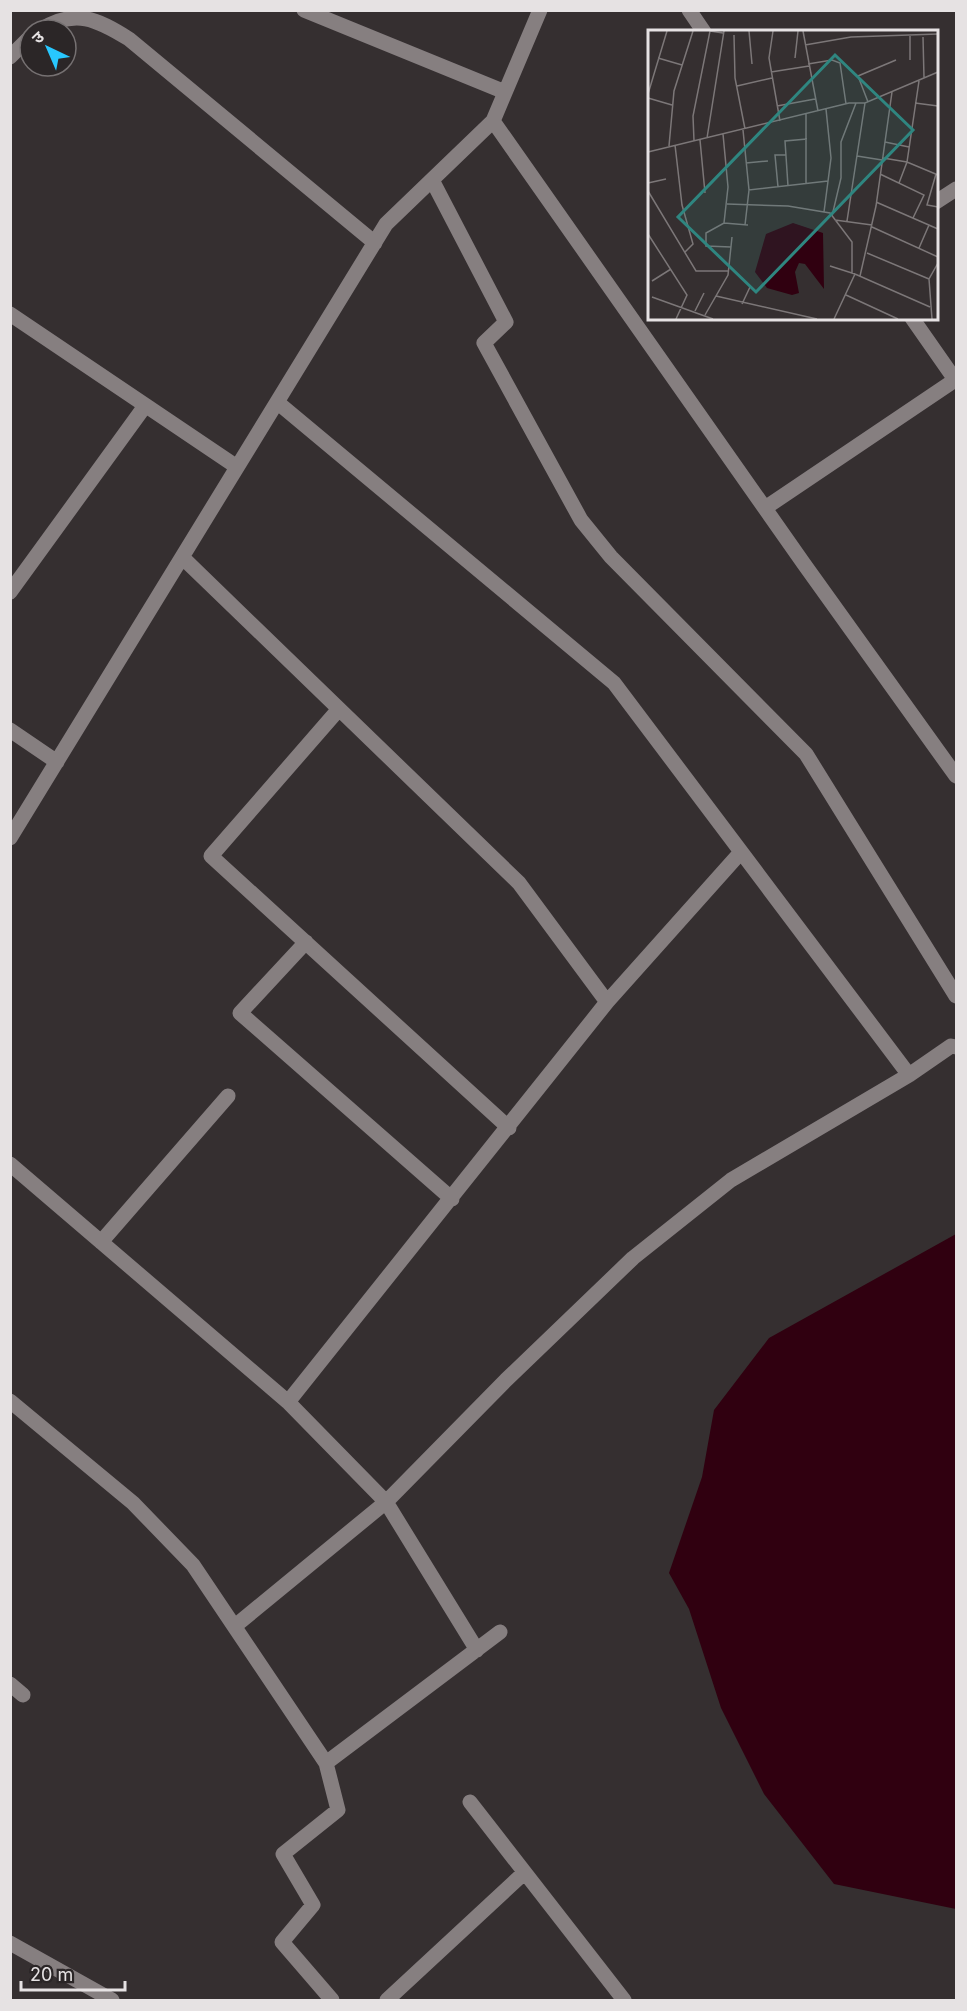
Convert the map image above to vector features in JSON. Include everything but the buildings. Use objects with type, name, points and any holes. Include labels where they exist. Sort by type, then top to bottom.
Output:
[{"type":"street","points":[[304,10],[505,92]]},
{"type":"street","points":[[10,838],[386,224],[493,121],[540,10]]},
{"type":"street","points":[[689,10],[703,30]]},
{"type":"street","points":[[78,18],[87,18],[129,39],[375,243]]},
{"type":"street","points":[[493,121],[957,776]]},
{"type":"street","points":[[432,180],[506,322],[484,343],[581,520],[610,558],[806,754],[957,996]]},
{"type":"street","points":[[937,201],[957,189]]},
{"type":"street","points":[[10,314],[237,467]]},
{"type":"street","points":[[765,508],[956,380],[951,361],[914,320]]},
{"type":"street","points":[[277,402],[614,683],[909,1075]]},
{"type":"street","points":[[10,592],[145,406]]},
{"type":"street","points":[[182,557],[519,883],[607,1002]]},
{"type":"street","points":[[339,709],[211,856],[509,1128]]},
{"type":"street","points":[[10,730],[57,762]]},
{"type":"street","points":[[288,1402],[509,1128],[607,1002],[741,852]]},
{"type":"street","points":[[306,942],[240,1013],[452,1199]]},
{"type":"street","points":[[235,1626],[386,1502],[506,1380],[633,1258],[731,1180],[909,1075],[951,1046],[957,1047]]},
{"type":"street","points":[[101,1242],[228,1096]]},
{"type":"street","points":[[10,1164],[288,1402],[386,1502],[477,1650]]},
{"type":"street","points":[[10,1401],[132,1503],[193,1565],[326,1763],[338,1810],[283,1854],[313,1905],[282,1942],[332,2001]]},
{"type":"street","points":[[326,1763],[500,1632]]},
{"type":"street","points":[[10,1684],[23,1695]]},
{"type":"street","points":[[470,1802],[624,2001]]},
{"type":"street","points":[[387,2001],[524,1873]]},
{"type":"street","points":[[10,1943],[112,2001]]},
{"type":"shaded area","points":[[956,1234],[956,1909],[834,1884],[764,1794],[721,1708],[689,1609],[669,1573],[702,1477],[714,1410],[769,1338]]}]
